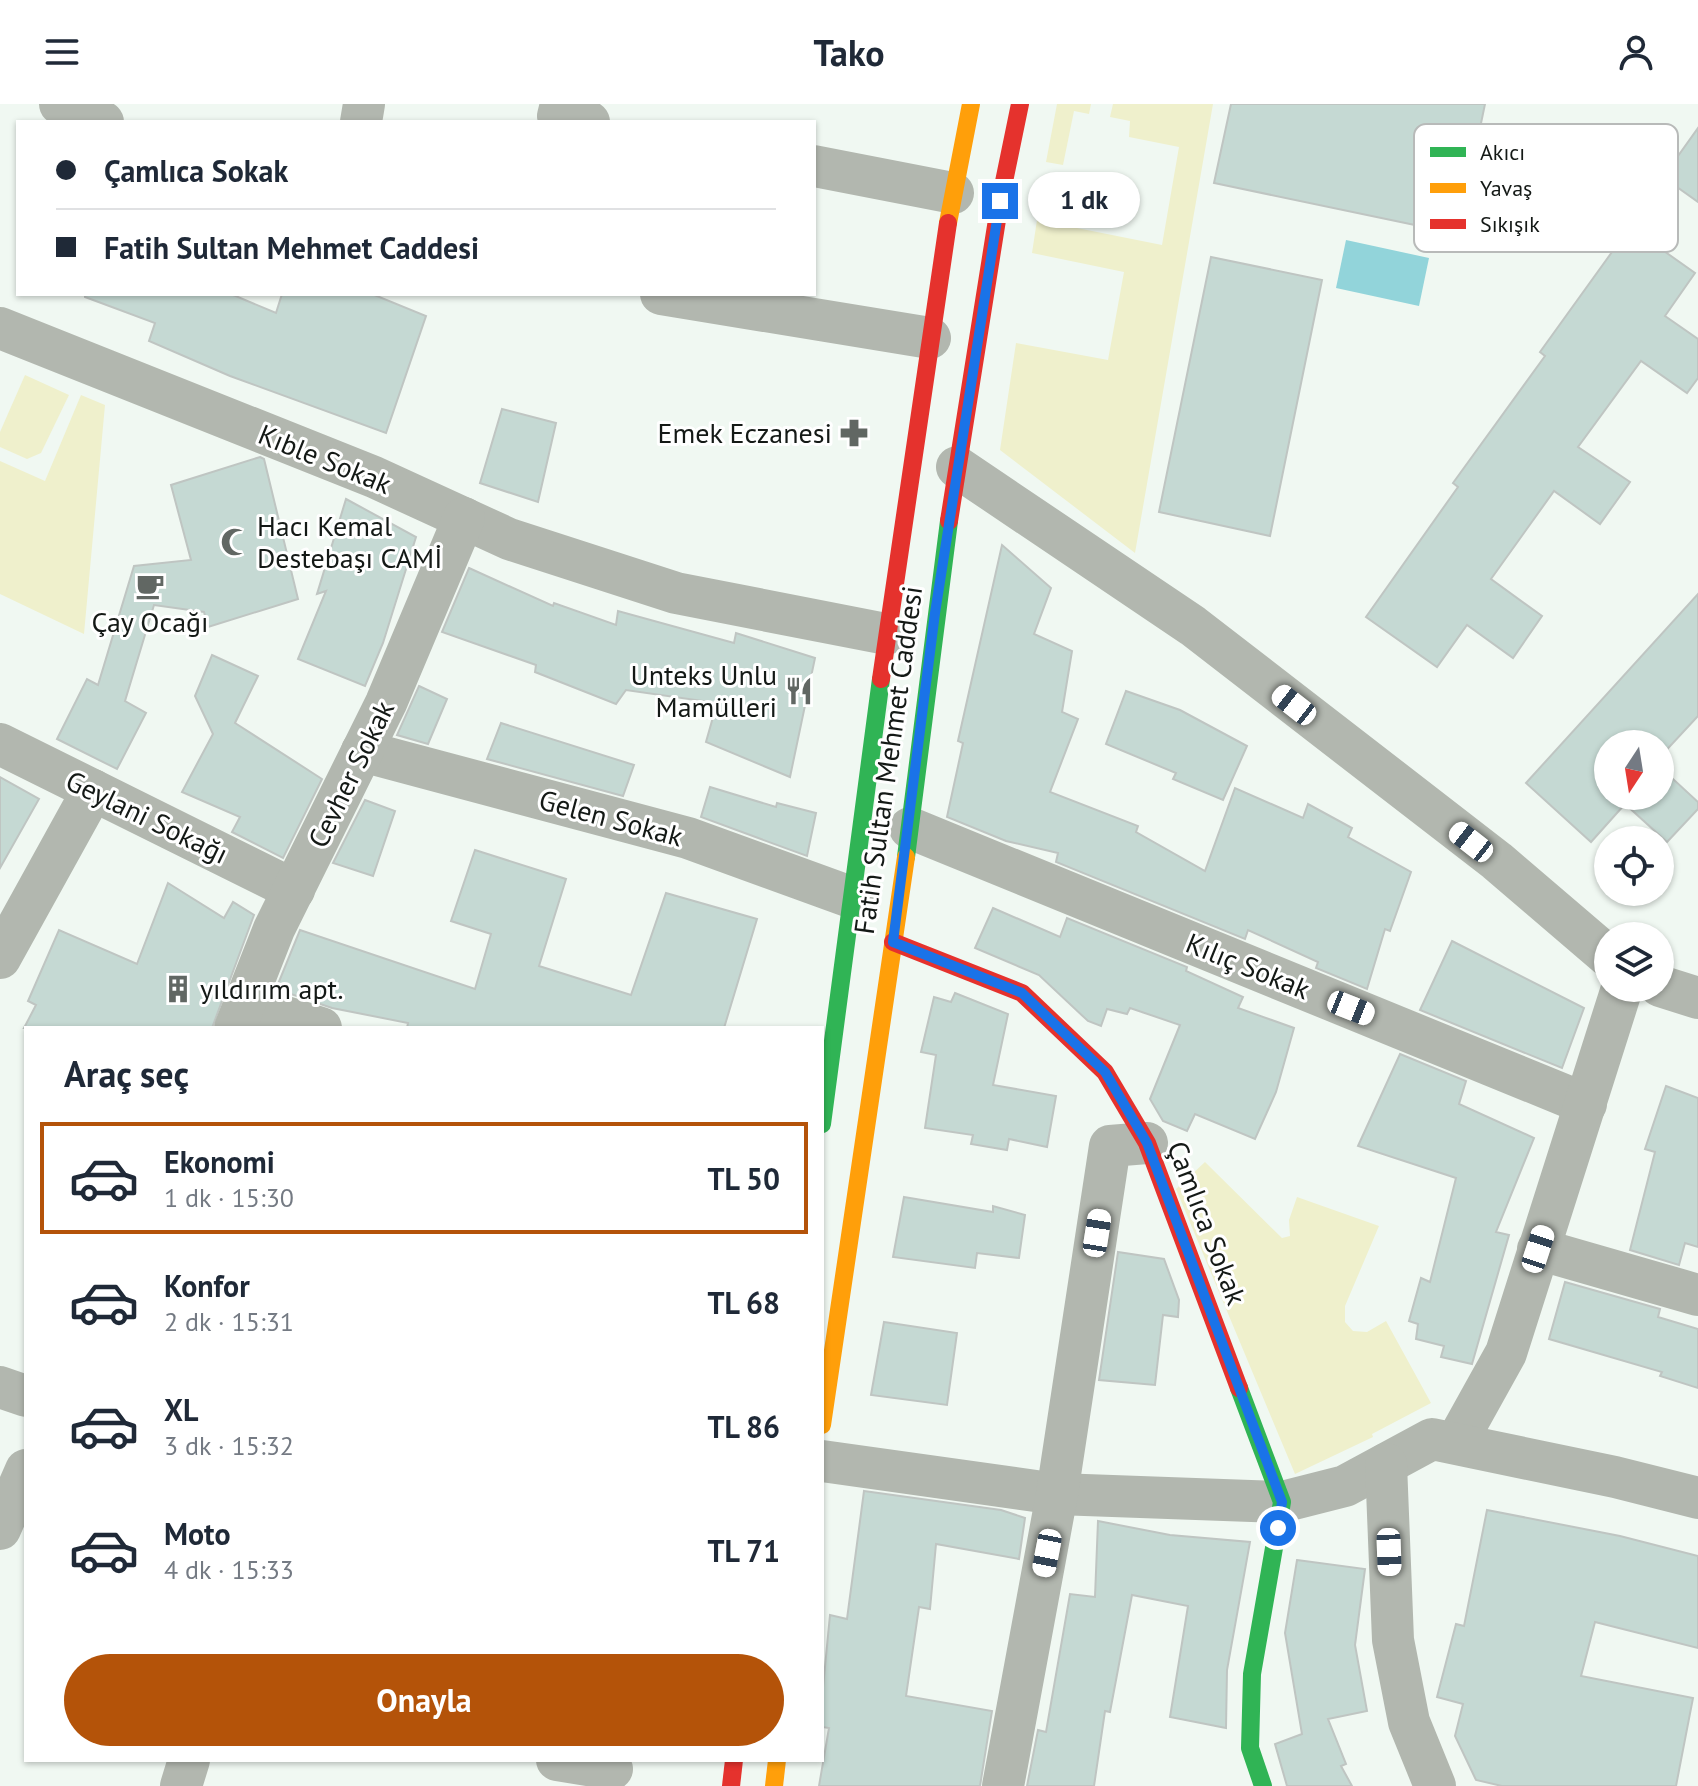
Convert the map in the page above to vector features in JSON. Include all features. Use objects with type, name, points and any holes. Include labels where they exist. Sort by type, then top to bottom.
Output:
[{"type":"main road","points":[[953,193],[971,104]]},
{"type":"main road","name":"Fatih Sultan Mehmet Caddesi","points":[[824,1411],[910,828],[931,642],[957,467],[1000,201],[1020,104]]},
{"type":"main road","name":"Fatih Sultan Mehmet Caddesi","points":[[824,1111],[856,899],[886,634],[953,193]]},
{"type":"main road","name":"Çamlıca Sokak","points":[[893,942],[1022,993],[1105,1072],[1147,1143],[1282,1502]]},
{"type":"main road","points":[[1252,1773],[1252,1674],[1282,1502]]},
{"type":"main road","points":[[731,1786],[734,1762]]},
{"type":"main road","points":[[774,1786],[777,1762]]},
{"type":"street","points":[[60,104],[98,120]]},
{"type":"street","points":[[561,104],[558,116],[579,120]]},
{"type":"street","points":[[816,166],[953,193]]},
{"type":"street","points":[[673,296],[930,338]]},
{"type":"street","name":"Kıble Sokak","points":[[0,328],[374,477],[509,539],[676,593],[886,634]]},
{"type":"street","points":[[957,467],[1193,626],[1497,861],[1594,944]]},
{"type":"street","name":"Cevher Sokak","points":[[239,1016],[294,890],[386,703],[464,518]]},
{"type":"street","name":"Geylani Sokağı","points":[[0,744],[294,890]]},
{"type":"street","name":"Gelen Sokak","points":[[362,751],[688,838],[856,899]]},
{"type":"street","points":[[0,958],[93,790]]},
{"type":"street","name":"Kılıç Sokak","points":[[910,828],[1586,1104]]},
{"type":"street","points":[[1674,990],[1698,998]]},
{"type":"street","points":[[1456,1443],[1506,1353],[1618,1002]]},
{"type":"street","points":[[239,1016],[307,1026]]},
{"type":"street","points":[[1003,1786],[1057,1494],[1110,1146],[1147,1143]]},
{"type":"street","points":[[1538,1249],[1698,1295]]},
{"type":"street","points":[[0,1387],[24,1395]]},
{"type":"street","points":[[824,1461],[1057,1494],[1282,1502],[1345,1486],[1432,1439],[1698,1498]]},
{"type":"street","points":[[1386,1464],[1393,1640],[1409,1722],[1435,1786]]},
{"type":"street","points":[[0,1529],[24,1475]]},
{"type":"street","points":[[181,1786],[188,1762]]},
{"type":"street","points":[[566,1762],[612,1772]]},
{"type":"green space","points":[[1057,104],[1091,104],[1089,114],[1074,111],[1063,165],[1046,162]]},
{"type":"green space","points":[[1113,104],[1213,104],[1135,553],[1000,450],[1016,343],[1108,360],[1124,272],[1032,253],[1037,220],[1162,245],[1179,147],[1129,137],[1130,121],[1110,117]]},
{"type":"green space","points":[[25,375],[69,395],[41,453],[27,459],[0,447],[0,432]]},
{"type":"green space","points":[[81,395],[105,405],[84,634],[0,594],[0,461],[45,481]]},
{"type":"green space","points":[[1205,1162],[1282,1238],[1290,1236],[1289,1220],[1297,1197],[1379,1226],[1345,1306],[1345,1322],[1353,1331],[1367,1332],[1386,1321],[1431,1403],[1372,1434],[1373,1437],[1295,1474],[1176,1189]]},
{"type":"water","points":[[1346,240],[1429,258],[1419,306],[1336,288]]},
{"type":"building","points":[[1231,104],[1485,104],[1481,124],[1414,124],[1414,225],[1214,183]]},
{"type":"building","points":[[1698,128],[1698,202],[1678,188],[1678,156]]},
{"type":"building","points":[[1612,252],[1665,252],[1695,273],[1665,316],[1698,339],[1698,378],[1687,393],[1641,361],[1578,447],[1630,482],[1600,524],[1554,491],[1491,579],[1542,616],[1513,658],[1467,625],[1437,667],[1366,617],[1458,487],[1453,483],[1545,356],[1540,352]]},
{"type":"building","points":[[1211,257],[1322,280],[1270,536],[1159,512]]},
{"type":"building","points":[[236,296],[276,313],[281,296],[377,296],[426,316],[386,433],[230,376],[149,341],[155,323],[85,297]]},
{"type":"building","points":[[502,409],[556,423],[538,502],[480,483]]},
{"type":"building","points":[[260,457],[264,459],[298,599],[208,627],[204,612],[154,605],[125,701],[146,713],[117,769],[57,739],[87,679],[98,685],[134,566],[191,560],[171,485]]},
{"type":"building","points":[[346,499],[416,537],[383,643],[365,686],[298,659],[326,591],[317,594]]},
{"type":"building","points":[[1002,545],[1051,588],[1034,634],[1072,651],[1062,712],[1078,719],[1050,792],[1138,826],[1136,832],[1205,871],[1235,788],[1303,818],[1308,804],[1352,828],[1348,837],[1411,872],[1390,931],[1385,929],[1367,989],[1316,968],[1318,962],[1248,930],[1245,939],[1056,862],[1058,853],[1006,841],[947,817],[963,743],[958,741]]},
{"type":"building","points":[[469,568],[553,606],[554,603],[616,625],[618,611],[734,643],[736,633],[815,658],[790,777],[706,742],[717,703],[626,690],[616,704],[535,672],[536,665],[442,632]]},
{"type":"building","points":[[1698,594],[1698,716],[1674,742],[1674,730],[1594,730],[1594,810],[1620,810],[1605,826],[1594,826],[1591,842],[1526,783]]},
{"type":"building","points":[[212,655],[258,676],[235,723],[322,779],[283,858],[232,832],[240,817],[182,792],[213,734],[195,696]]},
{"type":"building","points":[[419,686],[447,699],[428,744],[397,735]]},
{"type":"building","points":[[1126,691],[1180,710],[1247,746],[1223,800],[1173,779],[1176,773],[1106,744]]},
{"type":"building","points":[[501,723],[634,765],[623,796],[487,759]]},
{"type":"building","points":[[0,777],[39,799],[0,868]]},
{"type":"building","points":[[1674,780],[1698,802],[1698,809],[1674,835],[1674,826],[1649,826],[1632,810],[1674,810]]},
{"type":"building","points":[[710,787],[776,807],[777,803],[816,813],[807,856],[701,817]]},
{"type":"building","points":[[365,800],[395,811],[373,876],[333,863]]},
{"type":"building","points":[[475,850],[566,879],[539,966],[631,995],[666,893],[757,919],[725,1026],[407,1026],[408,1023],[332,1008],[276,989],[300,930],[475,989],[491,934],[451,921]]},
{"type":"building","points":[[168,883],[224,918],[233,902],[254,915],[213,1026],[25,1026],[36,1005],[28,1001],[59,930],[137,964]]},
{"type":"building","points":[[993,908],[1060,937],[1067,918],[1187,967],[1186,971],[1243,997],[1238,1008],[1294,1028],[1276,1092],[1255,1139],[1195,1114],[1187,1131],[1163,1121],[1150,1099],[1180,1025],[1130,1008],[1127,1014],[1107,1009],[1101,1026],[1088,1021],[1039,975],[975,948]]},
{"type":"building","points":[[1452,941],[1584,1008],[1562,1068],[1420,1010]]},
{"type":"building","points":[[955,993],[1008,1014],[993,1085],[1056,1096],[1047,1147],[1009,1139],[1007,1150],[971,1144],[973,1135],[925,1128],[936,1055],[921,1052],[934,997],[951,1002]]},
{"type":"building","points":[[1400,1054],[1466,1081],[1459,1104],[1534,1138],[1496,1232],[1509,1235],[1472,1364],[1441,1357],[1444,1346],[1416,1339],[1418,1324],[1409,1321],[1421,1278],[1430,1282],[1456,1178],[1358,1146]]},
{"type":"building","points":[[1666,1086],[1698,1098],[1698,1247],[1685,1243],[1679,1265],[1630,1250],[1655,1152],[1645,1149]]},
{"type":"building","points":[[904,1197],[993,1212],[993,1206],[1025,1215],[1019,1258],[977,1253],[975,1268],[893,1257]]},
{"type":"building","points":[[1118,1252],[1164,1259],[1179,1300],[1178,1317],[1163,1315],[1155,1385],[1099,1380]]},
{"type":"building","points":[[1565,1282],[1660,1309],[1658,1317],[1698,1329],[1698,1388],[1660,1376],[1662,1372],[1549,1339]]},
{"type":"building","points":[[884,1322],[957,1333],[947,1405],[871,1395]]},
{"type":"building","points":[[864,1491],[1001,1510],[1025,1518],[1019,1559],[936,1544],[930,1609],[919,1607],[906,1696],[992,1711],[980,1786],[819,1786],[829,1728],[824,1727],[824,1677],[830,1615],[847,1619]]},
{"type":"building","points":[[1487,1510],[1620,1536],[1698,1556],[1698,1648],[1595,1622],[1581,1676],[1693,1698],[1676,1786],[1502,1786],[1476,1780],[1455,1736],[1463,1704],[1437,1697],[1456,1624],[1464,1626]]},
{"type":"building","points":[[1098,1521],[1170,1535],[1250,1542],[1227,1670],[1226,1728],[1170,1717],[1188,1606],[1132,1595],[1110,1712],[1105,1711],[1094,1786],[1027,1786],[1038,1730],[1046,1732],[1070,1594],[1095,1597]]},
{"type":"building","points":[[1297,1560],[1365,1569],[1355,1645],[1367,1711],[1328,1719],[1346,1764],[1341,1766],[1352,1786],[1287,1786],[1275,1744],[1302,1734],[1285,1633]]},
{"type":"traffic: fast","points":[[906,857],[949,521]]},
{"type":"traffic: fast","points":[[824,1109],[881,679]]},
{"type":"traffic: fast","points":[[1239,1388],[1282,1502],[1252,1674],[1250,1748],[1263,1786]]},
{"type":"traffic: slow","points":[[948,223],[971,104]]},
{"type":"traffic: slow","points":[[824,1411],[906,857]]},
{"type":"traffic: slow","points":[[774,1786],[777,1762]]},
{"type":"traffic: jam","points":[[949,521],[1000,201],[1020,104]]},
{"type":"traffic: jam","points":[[881,679],[948,223]]},
{"type":"traffic: jam","points":[[893,942],[1022,993],[1105,1072],[1147,1143],[1239,1388]]},
{"type":"traffic: jam","points":[[731,1786],[734,1762]]},
{"type":"place","name":"Emek Eczanesi","points":[[854,433]]},
{"type":"place","name":"Hacı Kemal Destebaşı CAMİ","points":[[235,542]]},
{"type":"place","name":"Çay Ocağı","points":[[150,586]]},
{"type":"place","name":"Unteks Unlu Mamülleri","points":[[799,691]]},
{"type":"place","name":"yıldırım apt.","points":[[178,989]]},
{"type":"route","points":[[1000,201],[935,613],[910,828],[893,942],[1022,993],[1105,1072],[1147,1143],[1282,1502],[1278,1528]]}]
